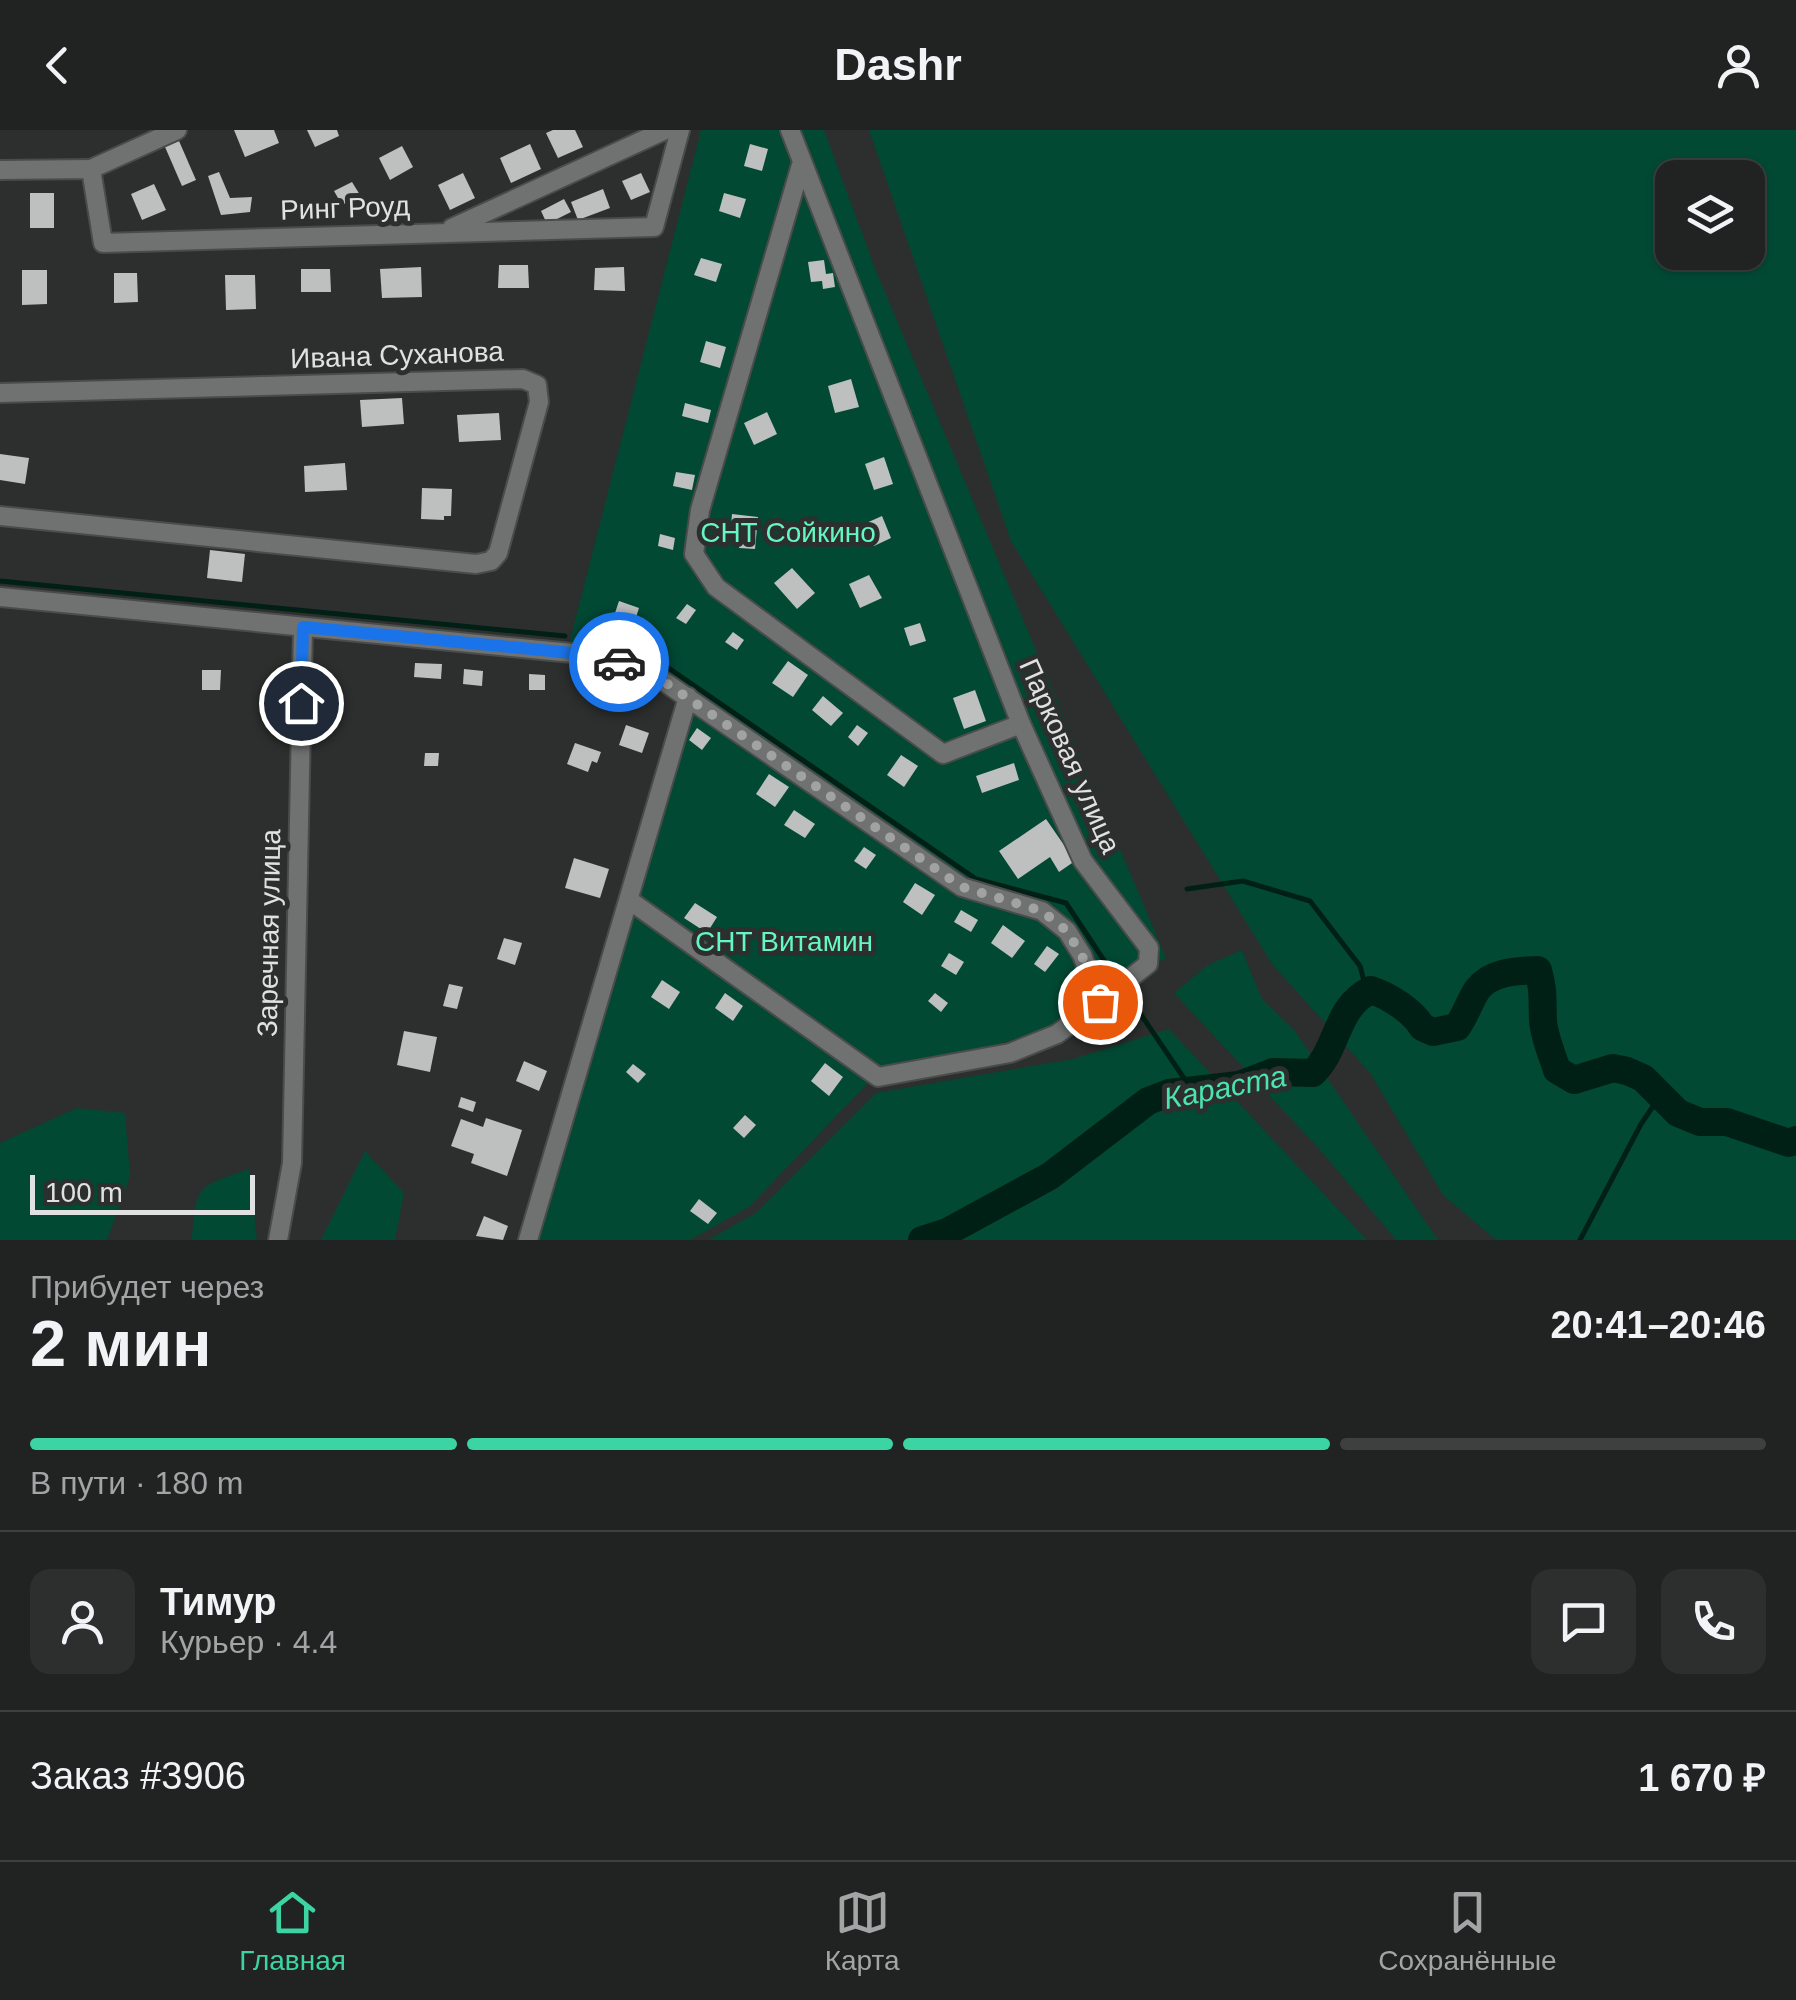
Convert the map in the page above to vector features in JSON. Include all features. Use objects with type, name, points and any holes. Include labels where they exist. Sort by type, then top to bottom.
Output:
[{"type":"street","points":[[0,170],[91,169],[177,130]]},
{"type":"street","points":[[442,233],[665,130]]},
{"type":"street","name":"Ринг Роуд","points":[[91,169],[103,243],[654,227],[680,130]]},
{"type":"street","name":"Парковая улица","points":[[790,130],[1022,724],[1082,861],[1148,948],[1148,964],[1100,1002]]},
{"type":"street","points":[[802,164],[700,510],[694,554],[716,587],[943,754],[1022,724]]},
{"type":"street","name":"Ивана Суханова","points":[[0,394],[524,379],[537,385],[538,402],[498,553],[491,561],[476,564],[0,516]]},
{"type":"street","points":[[0,597],[613,660],[653,674],[962,887],[1042,911],[1067,931],[1082,956],[1100,1002],[1057,1034],[1010,1052],[878,1077],[629,900]]},
{"type":"street","name":"Заречная улица","points":[[278,1240],[292,1163],[303,627]]},
{"type":"street","points":[[528,1240],[688,697]]},
{"type":"green space","points":[[701,130],[824,130],[876,271],[1166,958],[1076,1021],[868,1083],[749,1207],[690,1240],[526,1240],[635,846],[686,684],[569,644]]},
{"type":"green space","points":[[869,130],[1796,130],[1796,1240],[1496,1240],[1443,1195],[1370,1073],[1272,964],[1011,541]]},
{"type":"green space","points":[[1242,950],[1262,999],[1295,1031],[1438,1240],[1396,1240],[1321,1151],[1174,993],[1208,965]]},
{"type":"green space","points":[[1169,1029],[1367,1240],[708,1240],[756,1213],[876,1093],[1073,1059]]},
{"type":"green space","points":[[77,1108],[125,1113],[130,1176],[107,1240],[0,1240],[0,1143]]},
{"type":"green space","points":[[365,1151],[404,1193],[395,1240],[321,1240]]},
{"type":"green space","points":[[249,1169],[257,1240],[192,1240],[195,1208],[202,1190]]},
{"type":"building","points":[[234,130],[274,130],[279,143],[245,157]]},
{"type":"building","points":[[307,130],[337,130],[339,136],[315,147]]},
{"type":"building","points":[[575,130],[583,147],[558,158],[546,133]]},
{"type":"building","points":[[179,141],[196,180],[182,186],[165,147]]},
{"type":"building","points":[[530,144],[541,169],[511,183],[500,158]]},
{"type":"building","points":[[750,144],[768,149],[762,171],[744,166]]},
{"type":"building","points":[[402,146],[413,167],[390,180],[379,158]]},
{"type":"building","points":[[219,172],[230,198],[252,197],[250,212],[221,215],[208,176]]},
{"type":"building","points":[[463,173],[475,198],[450,210],[438,185]]},
{"type":"building","points":[[641,173],[650,192],[631,200],[622,181]]},
{"type":"building","points":[[352,182],[360,195],[342,205],[334,191]]},
{"type":"building","points":[[154,184],[166,210],[142,220],[131,194]]},
{"type":"building","points":[[603,189],[610,208],[578,220],[571,202]]},
{"type":"building","points":[[30,193],[54,193],[54,228],[30,228]]},
{"type":"building","points":[[724,193],[746,199],[740,218],[719,211]]},
{"type":"building","points":[[564,199],[571,212],[547,224],[541,211]]},
{"type":"building","points":[[701,258],[722,264],[716,282],[694,275]]},
{"type":"building","points":[[824,260],[826,274],[833,273],[835,287],[823,289],[822,281],[811,282],[808,262]]},
{"type":"building","points":[[499,265],[528,265],[529,288],[498,288]]},
{"type":"building","points":[[421,267],[422,297],[382,298],[380,269]]},
{"type":"building","points":[[624,267],[625,291],[594,290],[595,268]]},
{"type":"building","points":[[301,269],[330,269],[331,292],[301,292]]},
{"type":"building","points":[[22,270],[47,270],[47,304],[22,305]]},
{"type":"building","points":[[114,273],[137,273],[138,302],[114,303]]},
{"type":"building","points":[[225,275],[255,275],[256,309],[226,310]]},
{"type":"building","points":[[706,341],[726,347],[720,368],[700,362]]},
{"type":"building","points":[[851,379],[859,407],[835,413],[828,386]]},
{"type":"building","points":[[402,398],[404,424],[362,427],[360,400]]},
{"type":"building","points":[[685,403],[711,410],[708,423],[682,416]]},
{"type":"building","points":[[767,412],[777,434],[754,445],[744,423]]},
{"type":"building","points":[[499,413],[501,440],[459,442],[457,415]]},
{"type":"building","points":[[0,454],[29,458],[25,484],[0,480]]},
{"type":"building","points":[[884,457],[893,484],[874,490],[865,464]]},
{"type":"building","points":[[345,463],[347,490],[305,492],[304,466]]},
{"type":"building","points":[[676,472],[695,475],[692,490],[673,486]]},
{"type":"building","points":[[422,488],[452,489],[451,516],[444,516],[444,520],[421,519]]},
{"type":"building","points":[[732,514],[758,517],[755,549],[739,548],[740,539],[730,538]]},
{"type":"building","points":[[882,516],[891,538],[874,546],[864,524]]},
{"type":"building","points":[[660,534],[675,538],[673,550],[658,546]]},
{"type":"building","points":[[210,550],[245,554],[242,582],[207,578]]},
{"type":"building","points":[[792,568],[815,593],[797,609],[774,583]]},
{"type":"building","points":[[869,575],[882,598],[860,608],[849,584]]},
{"type":"building","points":[[619,601],[639,608],[632,629],[612,622]]},
{"type":"building","points":[[687,604],[696,610],[686,624],[676,618]]},
{"type":"building","points":[[920,623],[926,641],[910,646],[904,628]]},
{"type":"building","points":[[733,632],[744,640],[737,650],[725,642]]},
{"type":"building","points":[[788,661],[808,675],[793,697],[772,683]]},
{"type":"building","points":[[415,663],[442,664],[441,679],[414,677]]},
{"type":"building","points":[[464,669],[483,671],[482,686],[463,684]]},
{"type":"building","points":[[202,670],[221,670],[220,690],[202,690]]},
{"type":"building","points":[[529,674],[545,675],[545,690],[529,690]]},
{"type":"building","points":[[975,690],[986,721],[964,729],[953,698]]},
{"type":"building","points":[[823,696],[843,713],[831,726],[812,710]]},
{"type":"building","points":[[626,725],[649,733],[642,753],[619,745]]},
{"type":"building","points":[[857,725],[868,733],[858,746],[848,737]]},
{"type":"building","points":[[697,728],[711,738],[702,750],[689,740]]},
{"type":"building","points":[[575,743],[601,752],[588,772],[567,764]]},
{"type":"building","points":[[425,753],[439,753],[438,766],[424,766]]},
{"type":"building","points":[[901,755],[918,766],[904,787],[887,775]]},
{"type":"building","points":[[1014,763],[1019,780],[982,793],[976,776]]},
{"type":"building","points":[[769,774],[789,787],[775,807],[756,794]]},
{"type":"building","points":[[794,810],[815,824],[805,838],[784,825]]},
{"type":"building","points":[[1046,819],[1075,861],[1059,872],[1050,857],[1018,879],[999,851]]},
{"type":"building","points":[[864,847],[876,855],[866,869],[854,861]]},
{"type":"building","points":[[574,858],[609,869],[600,898],[565,888]]},
{"type":"building","points":[[915,883],[935,895],[922,915],[903,902]]},
{"type":"building","points":[[695,903],[717,917],[707,933],[684,918]]},
{"type":"building","points":[[961,910],[978,920],[971,932],[954,922]]},
{"type":"building","points":[[1003,925],[1025,941],[1012,958],[991,943]]},
{"type":"building","points":[[504,938],[522,943],[515,965],[497,959]]},
{"type":"building","points":[[1047,946],[1059,954],[1045,972],[1034,964]]},
{"type":"building","points":[[949,953],[964,962],[956,975],[941,966]]},
{"type":"building","points":[[662,980],[680,992],[669,1009],[651,997]]},
{"type":"building","points":[[449,984],[463,987],[457,1009],[443,1006]]},
{"type":"building","points":[[725,993],[743,1006],[733,1021],[715,1008]]},
{"type":"building","points":[[935,993],[948,1003],[941,1012],[928,1001]]},
{"type":"building","points":[[404,1031],[437,1037],[430,1072],[397,1065]]},
{"type":"building","points":[[524,1061],[547,1071],[539,1091],[516,1081]]},
{"type":"building","points":[[825,1063],[843,1077],[829,1096],[811,1081]]},
{"type":"building","points":[[633,1064],[646,1074],[638,1083],[626,1072]]},
{"type":"building","points":[[461,1097],[476,1102],[473,1112],[458,1107]]},
{"type":"building","points":[[745,1115],[756,1125],[744,1138],[733,1128]]},
{"type":"building","points":[[486,1118],[522,1130],[507,1176],[471,1163],[474,1154],[451,1146],[461,1119],[483,1127]]},
{"type":"building","points":[[699,1199],[717,1213],[708,1224],[690,1211]]},
{"type":"building","points":[[484,1216],[508,1226],[503,1240],[476,1236]]},
{"type":"waterway","points":[[0,581],[565,636]]},
{"type":"waterway","points":[[585,639],[667,667],[976,879],[1066,903],[1117,980]]},
{"type":"waterway","points":[[1187,889],[1243,881],[1310,901],[1360,966],[1367,992]]},
{"type":"waterway","name":"Караста","points":[[922,1240],[947,1232],[1050,1176],[1148,1101],[1169,1093],[1239,1085],[1273,1072],[1313,1073],[1350,1007],[1371,990],[1400,1005],[1422,1027],[1433,1032],[1457,1027],[1483,984],[1513,972],[1538,970],[1544,1026],[1557,1070],[1574,1080],[1613,1068],[1627,1071],[1643,1078],[1678,1113],[1700,1122],[1727,1122],[1789,1143],[1796,1140]]},
{"type":"waterway","points":[[1125,991],[1192,1090]]},
{"type":"waterway","points":[[1580,1240],[1641,1124],[1660,1096]]},
{"type":"way so far","points":[[619,662],[653,674],[962,887],[1042,911],[1067,931],[1082,956],[1100,1002]]},
{"type":"route","points":[[301,703],[303,627],[582,654],[619,662]]},
{"type":"park label","name":"СНТ Сойкино","points":[[788,532]]},
{"type":"park label","name":"СНТ Витамин","points":[[784,941]]}]
